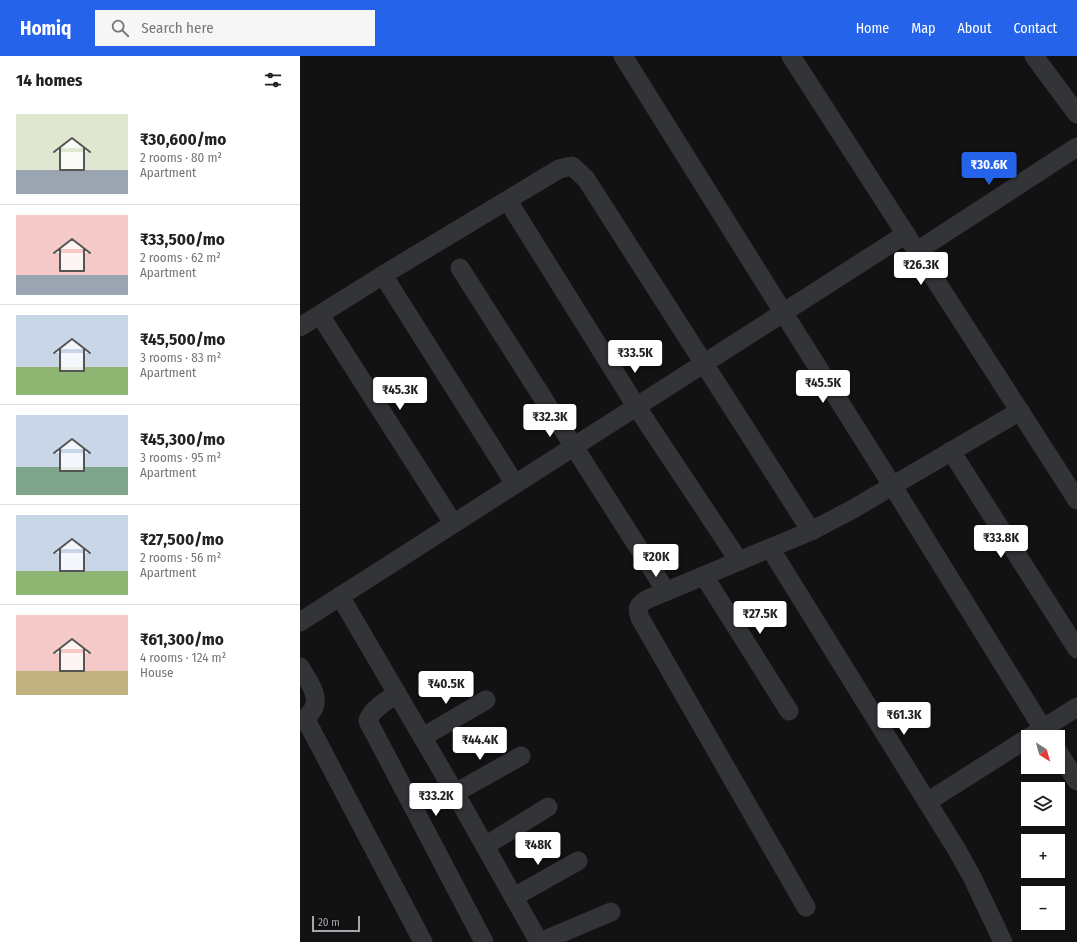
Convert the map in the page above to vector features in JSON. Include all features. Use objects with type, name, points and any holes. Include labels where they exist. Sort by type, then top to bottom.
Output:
[{"type":"street","points":[[623,56],[892,485],[1034,730]]},
{"type":"street","points":[[791,56],[1077,500]]},
{"type":"street","points":[[1041,58],[1077,114]]},
{"type":"street","points":[[917,251],[1077,147]]},
{"type":"street","points":[[300,327],[559,169],[572,166],[586,179],[811,531]]},
{"type":"street","points":[[508,201],[636,406],[739,561]]},
{"type":"street","points":[[300,622],[906,234]]},
{"type":"street","points":[[460,268],[666,591]]},
{"type":"street","points":[[383,275],[515,484]]},
{"type":"street","points":[[320,315],[453,523]]},
{"type":"street","points":[[806,907],[640,618],[638,612],[639,606],[648,598],[811,531],[853,509],[1020,411]]},
{"type":"street","points":[[951,451],[1077,649]]},
{"type":"street","points":[[770,548],[964,862],[1003,942]]},
{"type":"street","points":[[704,576],[789,711]]},
{"type":"street","points":[[340,596],[540,942],[611,912]]},
{"type":"street","points":[[300,666],[316,698],[315,706],[312,712],[302,720],[423,942]]},
{"type":"street","points":[[397,693],[373,712],[369,716],[368,721],[484,942]]},
{"type":"street","points":[[422,737],[486,700]]},
{"type":"street","points":[[1044,730],[1077,707]]},
{"type":"street","points":[[927,802],[1021,745]]},
{"type":"street","points":[[455,793],[521,756]]},
{"type":"street","points":[[1065,763],[1077,781]]},
{"type":"street","points":[[485,846],[548,807]]},
{"type":"street","points":[[514,898],[578,861]]}]
